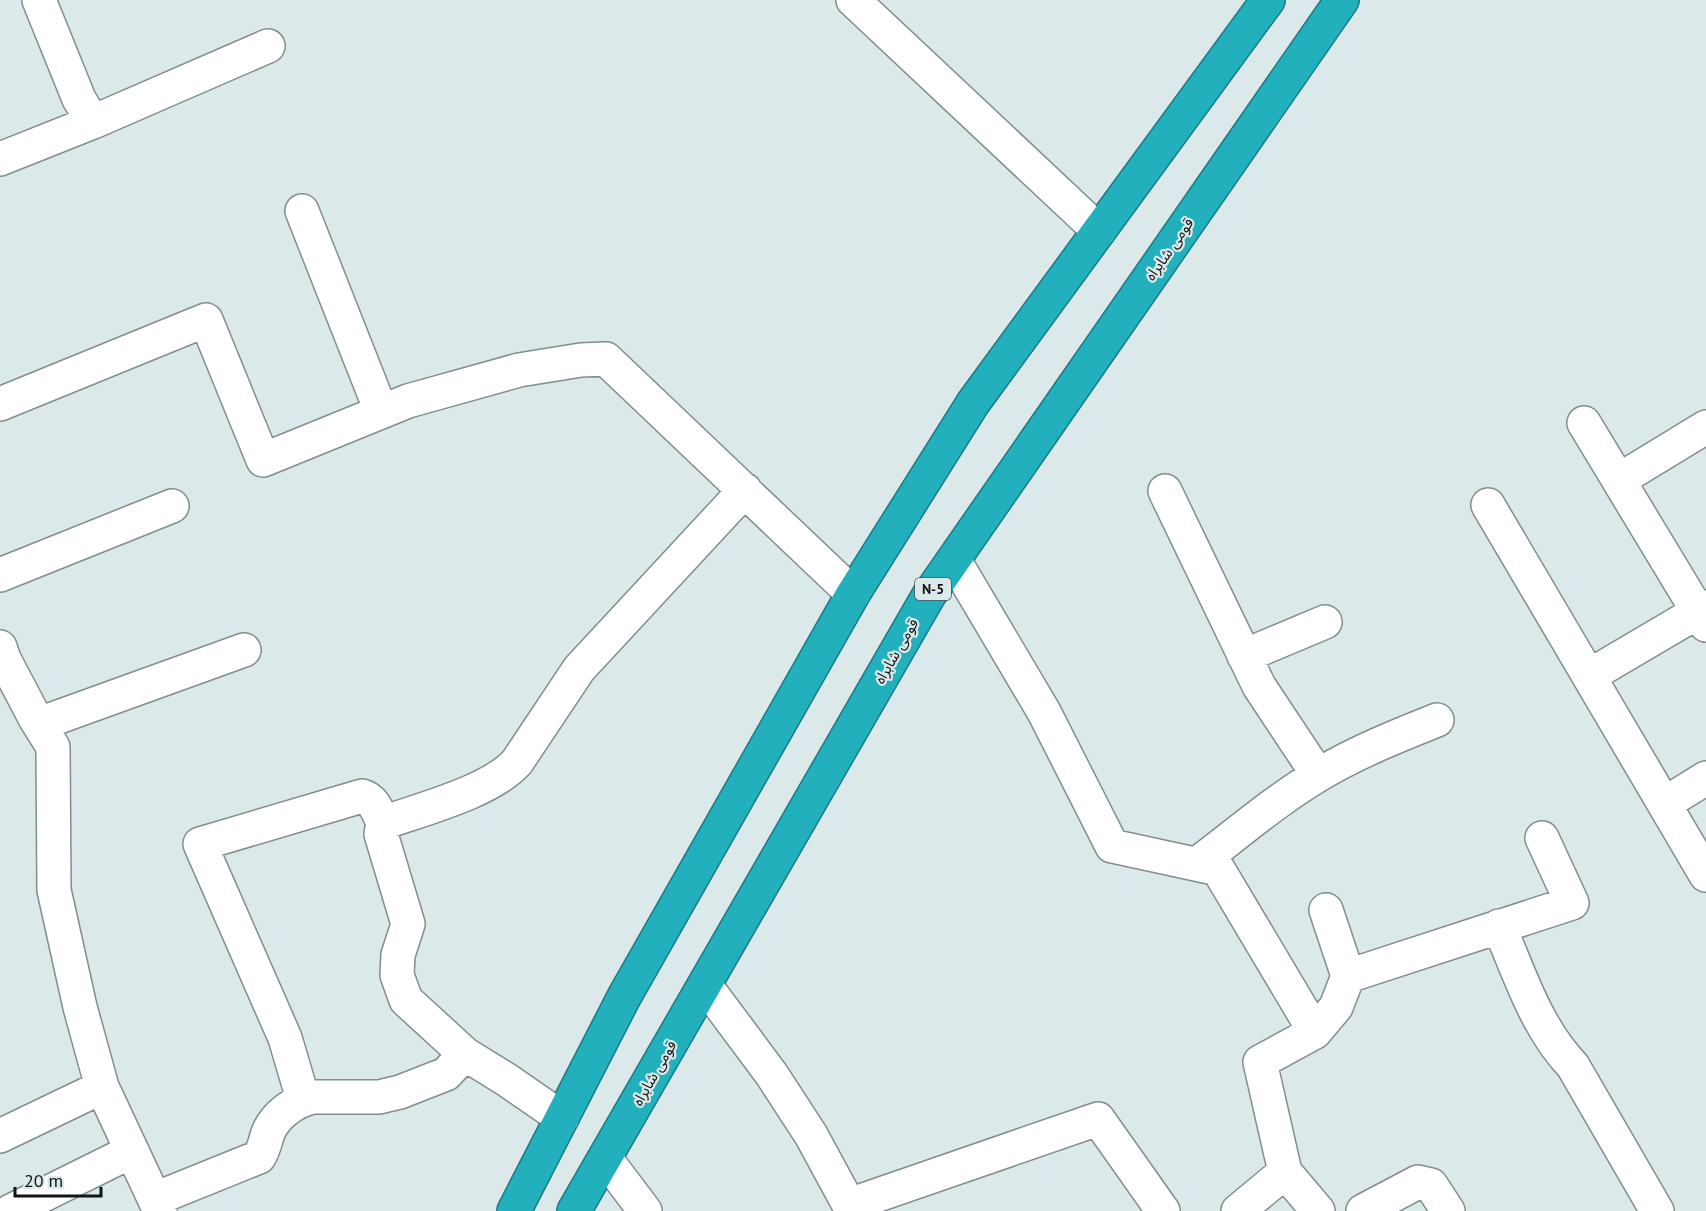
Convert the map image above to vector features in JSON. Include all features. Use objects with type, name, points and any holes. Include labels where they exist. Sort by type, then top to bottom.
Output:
[{"type":"highway","points":[[514,1211],[624,997],[853,594],[973,403],[1268,0]]},
{"type":"highway","name":"قومی شاہراہ","points":[[574,1211],[929,595],[1342,0]]},
{"type":"street","points":[[39,0],[80,99],[93,123]]},
{"type":"street","points":[[853,0],[1099,231]]},
{"type":"street","points":[[0,159],[93,123],[268,46]]},
{"type":"street","points":[[302,211],[381,411]]},
{"type":"street","points":[[0,404],[206,320],[262,460],[408,400],[519,370],[581,360],[606,359],[853,594]]},
{"type":"street","points":[[1584,423],[1704,615],[1589,676]]},
{"type":"street","points":[[1619,480],[1706,427]]},
{"type":"street","points":[[383,823],[474,790],[507,772],[517,762],[579,669],[745,490]]},
{"type":"street","points":[[1165,491],[1259,686],[1318,775]]},
{"type":"street","points":[[1488,505],[1706,875]]},
{"type":"street","points":[[0,575],[172,506]]},
{"type":"street","points":[[954,560],[1044,712],[1112,846],[1218,869],[1316,1032]]},
{"type":"street","points":[[1244,656],[1325,622]]},
{"type":"street","points":[[39,724],[244,650]]},
{"type":"street","points":[[4,666],[53,747],[54,890],[80,1007],[102,1088],[157,1205],[260,1157],[272,1126],[285,1111],[303,1099],[313,1096],[379,1097],[400,1092],[446,1074],[465,1054]]},
{"type":"street","points":[[1197,864],[1270,808],[1318,775],[1391,738],[1437,720]]},
{"type":"street","points":[[1664,804],[1706,778]]},
{"type":"street","points":[[303,1099],[285,1038],[200,844],[362,796],[374,804],[383,823],[381,834],[408,924],[398,955],[397,975],[406,1000],[465,1054],[562,1118]]},
{"type":"street","points":[[1348,976],[1572,903],[1542,838]]},
{"type":"street","points":[[1318,1211],[1285,1172],[1260,1062],[1316,1032],[1336,1007],[1348,976],[1326,910]]},
{"type":"street","points":[[1499,926],[1539,1019],[1557,1047],[1573,1066],[1657,1211]]},
{"type":"street","points":[[705,985],[778,1085],[811,1135],[849,1205],[1098,1119],[1163,1211]]},
{"type":"street","points":[[0,1136],[102,1088]]},
{"type":"street","points":[[10,1211],[132,1151]]},
{"type":"street","points":[[605,1158],[645,1211]]},
{"type":"street","points":[[1238,1211],[1285,1172]]},
{"type":"street","points":[[1363,1211],[1418,1182],[1431,1185],[1448,1211]]}]
